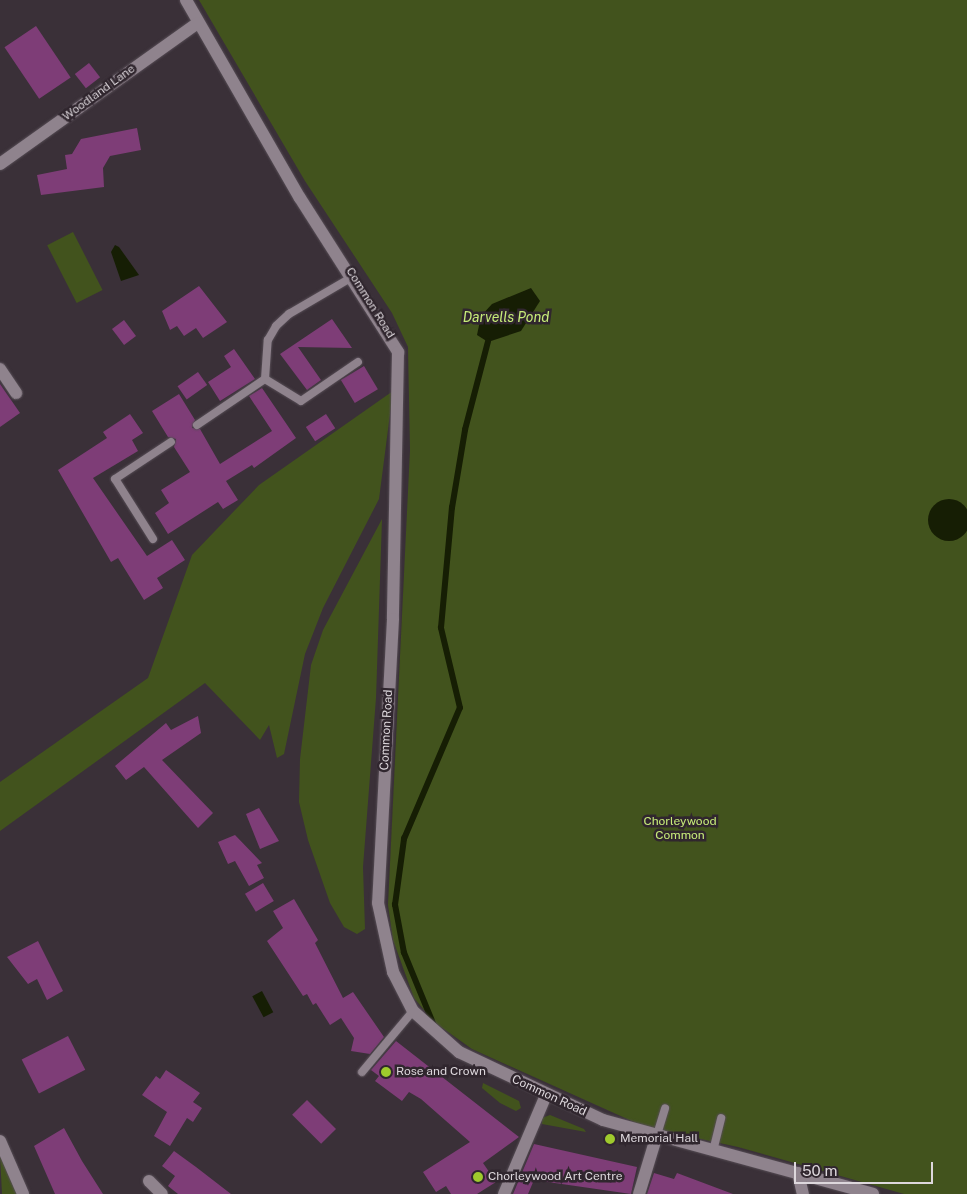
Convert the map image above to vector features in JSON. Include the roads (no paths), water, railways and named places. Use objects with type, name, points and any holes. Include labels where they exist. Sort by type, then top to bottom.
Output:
[{"type":"street","name":"Common Road","points":[[186,0],[300,198],[354,276],[391,336],[400,370],[393,619],[378,904],[393,972],[413,1011],[459,1052],[546,1095],[656,1138],[798,1173],[873,1194]]},
{"type":"street","name":"Woodland Lane","points":[[0,164],[198,23]]},
{"type":"street","points":[[0,369],[16,393]]},
{"type":"street","points":[[504,1194],[546,1095]]},
{"type":"street","points":[[638,1194],[656,1138]]},
{"type":"street","points":[[0,1142],[23,1194]]},
{"type":"street","points":[[798,1173],[804,1194]]},
{"type":"street","points":[[149,1181],[162,1194]]},
{"type":"lane","points":[[265,379],[268,340],[276,326],[289,314],[354,276]]},
{"type":"lane","points":[[265,379],[301,401],[358,362]]},
{"type":"lane","points":[[197,425],[265,379]]},
{"type":"lane","points":[[153,539],[115,479],[171,442]]},
{"type":"lane","points":[[362,1072],[413,1011]]},
{"type":"lane","points":[[656,1138],[665,1108]]},
{"type":"lane","points":[[712,1151],[721,1118]]},
{"type":"water","points":[[115,245],[119,247],[139,275],[121,281],[111,252]]},
{"type":"water","name":"Darvells Pond","points":[[531,288],[540,301],[521,331],[488,342],[477,335],[481,316],[492,304]]},
{"type":"water","points":[[949,499],[964,505],[970,520],[964,535],[949,541],[934,535],[928,520],[934,505]]},
{"type":"water","points":[[262,991],[273,1012],[264,1017],[252,996]]},
{"type":"waterway","points":[[434,1026],[404,953],[395,905],[404,839],[460,708],[441,628],[452,508],[465,430],[488,342]]},
{"type":"place","name":"Rose and Crown","points":[[386,1072]]},
{"type":"place","name":"Memorial Hall","points":[[610,1139]]},
{"type":"place","name":"Chorleywood Art Centre","points":[[478,1177]]},
{"type":"park label","name":"Chorleywood Common","points":[[680,829]]}]
